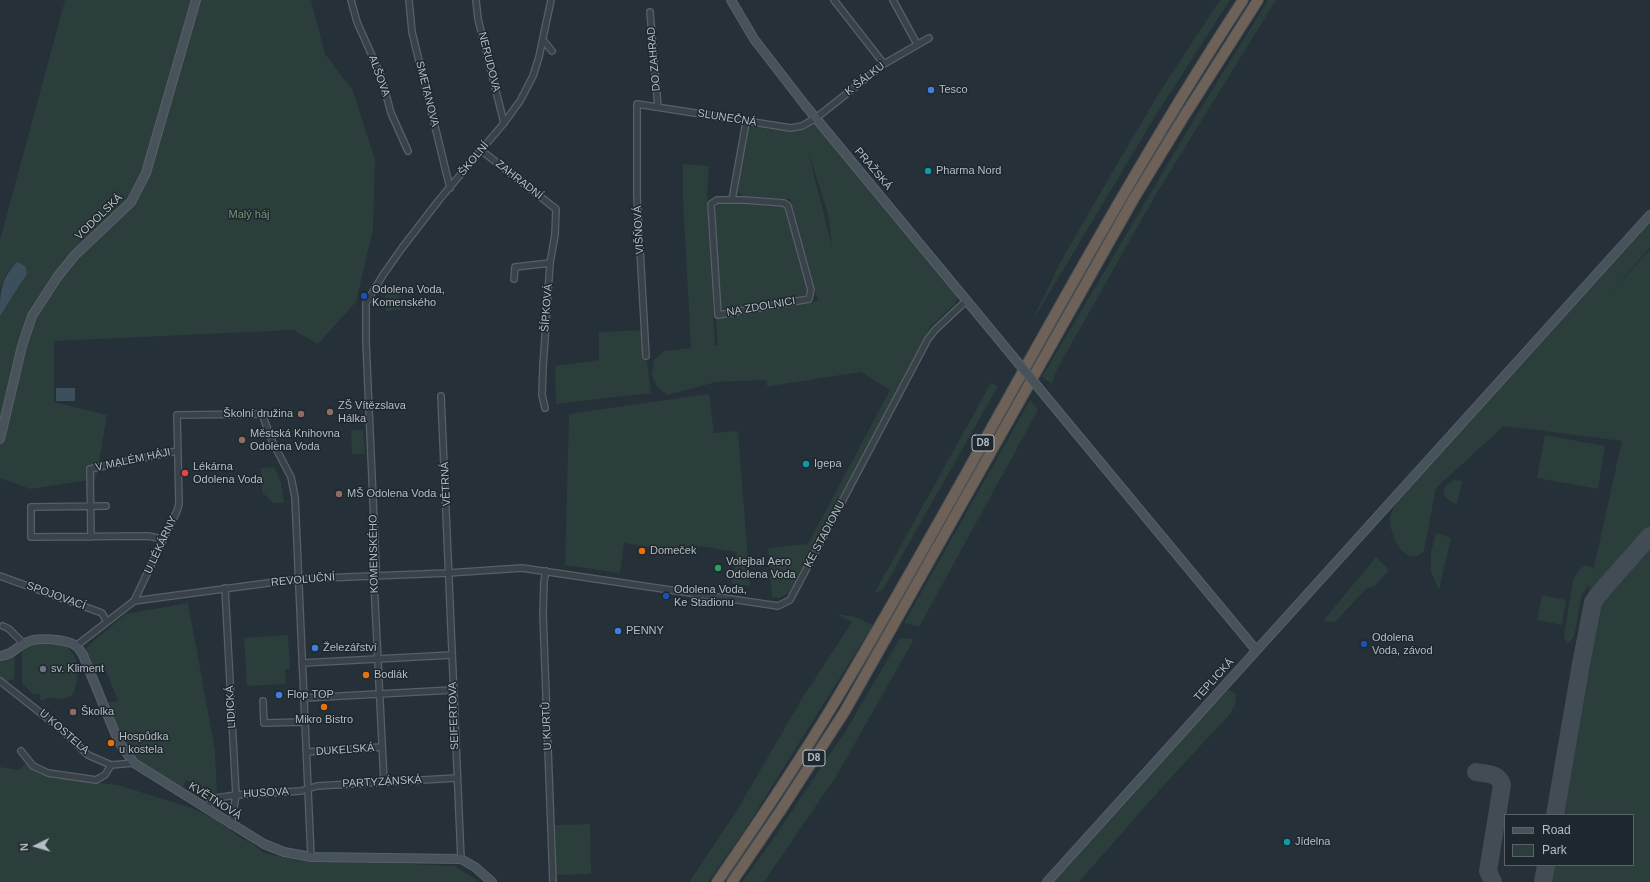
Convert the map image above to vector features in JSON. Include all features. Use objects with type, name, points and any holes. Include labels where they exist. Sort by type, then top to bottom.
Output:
[{"type":"highway","name":"D8","points":[[717,882],[771,804],[833,705],[1074,280],[1172,111],[1243,0]]},
{"type":"highway","name":"D8","points":[[732,882],[781,810],[844,711],[1130,207],[1183,118],[1258,0]]},
{"type":"street","name":"VODOLSKÁ","points":[[0,439],[22,346],[32,316],[58,276],[75,255],[131,202],[146,173],[196,0]]},
{"type":"street","name":"ALŠOVA","points":[[351,0],[357,22],[381,76],[391,112],[408,151]]},
{"type":"street","name":"SMETANOVA","points":[[409,0],[412,32],[450,188]]},
{"type":"street","name":"NERUDOVA","points":[[476,0],[478,19],[504,123]]},
{"type":"street","name":"ŠKOLNÍ","points":[[366,303],[382,274],[450,188],[482,151],[520,101],[533,76],[543,40],[551,0]]},
{"type":"street","name":"PRAŽSKÁ","points":[[731,0],[754,39],[816,118],[1256,650]]},
{"type":"street","points":[[834,0],[884,64]]},
{"type":"street","points":[[893,0],[917,44]]},
{"type":"street","name":"DO ZAHRAD","points":[[650,12],[658,107]]},
{"type":"street","name":"K ŠÁLKU","points":[[816,118],[884,64],[929,38]]},
{"type":"street","points":[[543,40],[552,51]]},
{"type":"street","name":"SLUNEČNÁ","points":[[637,104],[791,128],[802,126],[816,118]]},
{"type":"street","name":"VIŠŇOVÁ","points":[[637,104],[637,196],[646,356]]},
{"type":"street","points":[[732,200],[746,122]]},
{"type":"street","name":"ZAHRADNÍ","points":[[482,151],[556,209]]},
{"type":"street","name":"NA ZDOLNICI","points":[[718,200],[732,200],[784,203],[788,206],[811,290],[809,299],[718,315],[712,204],[718,200]]},
{"type":"street","name":"ŠÍPKOVÁ","points":[[545,408],[542,395],[543,367],[550,263],[555,235],[556,209]]},
{"type":"street","name":"TEPLICKÁ","points":[[1047,882],[1650,215]]},
{"type":"street","points":[[514,279],[515,267],[550,263]]},
{"type":"street","name":"KE STADIONU","points":[[546,571],[778,606],[790,600],[928,339],[935,330],[966,300]]},
{"type":"street","name":"KOMENSKÉHO","points":[[366,303],[366,342],[384,782]]},
{"type":"street","name":"VĚTRNÁ","points":[[441,396],[447,502],[448,573]]},
{"type":"street","name":"U LÉKÁRNY","points":[[134,601],[177,512],[179,504],[177,415],[262,414],[273,443],[291,477],[293,484],[295,497],[298,579]]},
{"type":"street","name":"V MALÉM HÁJI","points":[[90,506],[90,469],[177,451]]},
{"type":"street","points":[[90,506],[91,537]]},
{"type":"street","points":[[106,506],[31,507],[31,538],[148,536],[163,539]]},
{"type":"street","name":"REVOLUČNÍ","points":[[76,646],[134,601],[298,579],[448,573],[522,568],[546,571]]},
{"type":"street","name":"U KURTŮ","points":[[546,571],[544,581],[543,614],[553,882]]},
{"type":"street","name":"SEIFERTOVA","points":[[448,573],[461,859]]},
{"type":"street","name":"SPOJOVACÍ","points":[[0,576],[102,613],[107,622]]},
{"type":"street","points":[[298,579],[311,857]]},
{"type":"street","name":"LIDICKÁ","points":[[225,588],[236,795],[231,825]]},
{"type":"street","points":[[3,626],[24,644]]},
{"type":"street","points":[[0,656],[11,654],[32,640],[58,640],[76,646]]},
{"type":"street","name":"KVĚTNOVÁ","points":[[76,646],[83,655],[121,745],[134,763],[231,825],[264,844],[284,852],[311,857],[461,859]]},
{"type":"street","points":[[302,663],[452,655]]},
{"type":"street","name":"U KOSTELA","points":[[0,681],[62,729],[88,755],[111,765],[134,763]]},
{"type":"street","points":[[304,698],[453,690]]},
{"type":"street","points":[[263,701],[264,723],[305,722]]},
{"type":"street","name":"DUKELSKÁ","points":[[307,752],[382,748]]},
{"type":"street","points":[[21,751],[33,766],[48,773],[96,780],[105,775],[111,765]]},
{"type":"street","name":"PARTYZÁNSKÁ","points":[[308,788],[317,786],[457,778]]},
{"type":"street","name":"HUSOVA","points":[[206,809],[211,801],[216,798],[236,795],[300,791],[308,788]]},
{"type":"street","points":[[461,859],[475,867],[492,882]]},
{"type":"shaded area","points":[[1643,424],[1650,424],[1650,882],[1536,882],[1539,866],[1634,866],[1634,814],[1548,814],[1578,640],[1622,441]]},
{"type":"green space","name":"Malý háj","points":[[65,0],[311,0],[325,54],[353,91],[375,160],[373,229],[356,302],[318,344],[293,330],[54,341],[54,402],[107,415],[96,479],[30,489],[0,478],[0,316],[22,283],[25,266],[16,263],[8,271],[0,289],[0,240]]},
{"type":"green space","points":[[1220,0],[1230,0],[1156,115],[1030,325],[1061,261],[1103,188],[1159,93]]},
{"type":"green space","points":[[1268,0],[1276,0],[1158,191],[1057,369],[1052,384],[1042,377],[1199,111]]},
{"type":"green space","points":[[817,123],[958,295],[955,304],[931,326],[789,593],[779,598],[772,597],[768,548],[808,544],[890,390],[861,372],[770,386],[767,386],[766,380],[716,382],[668,395],[657,387],[652,375],[654,360],[664,351],[691,348],[683,200],[683,164],[709,166],[707,194],[715,345],[718,345],[716,318],[818,301],[790,199],[743,196],[738,192],[748,126],[802,131],[801,129]],"holes":[[[807,148],[828,214],[832,246]]]},
{"type":"green space","points":[[721,202],[780,205],[785,208],[808,290],[804,296],[727,310],[722,308],[720,304],[715,210],[717,204]]},
{"type":"green space","points":[[1650,223],[1650,247],[1609,295],[1650,249],[1650,525],[1589,592],[1590,585],[1582,594],[1574,637],[1567,644],[1564,635],[1573,580],[1579,570],[1585,565],[1593,568],[1593,573],[1622,441],[1504,426],[1436,488],[1424,551],[1417,556],[1411,556],[1400,548],[1392,532],[1390,517],[1400,498]]},
{"type":"green space","points":[[385,290],[399,290],[400,310],[386,311]]},
{"type":"green space","points":[[643,330],[651,393],[556,404],[555,366],[599,360],[599,332]]},
{"type":"green space","points":[[991,383],[998,386],[882,591],[875,592]]},
{"type":"green space","points":[[709,394],[714,433],[738,431],[750,586],[732,584],[737,552],[700,546],[700,548],[690,546],[689,553],[624,543],[620,573],[565,565],[569,414]]},
{"type":"green space","points":[[1030,400],[1038,410],[919,627],[904,623]]},
{"type":"green space","points":[[351,430],[363,430],[365,454],[352,454]]},
{"type":"green space","points":[[1545,435],[1605,446],[1598,489],[1537,478]]},
{"type":"green space","points":[[274,467],[281,482],[284,503],[273,503],[262,492],[261,468]]},
{"type":"green space","points":[[1454,480],[1462,481],[1457,504],[1448,500],[1444,493],[1446,486]]},
{"type":"green space","points":[[1436,533],[1451,538],[1439,590],[1431,572],[1431,552]]},
{"type":"green space","points":[[1650,547],[1650,882],[1551,882],[1554,866],[1634,866],[1634,814],[1563,814],[1599,607],[1611,590]]},
{"type":"green space","points":[[1376,557],[1389,570],[1374,587],[1367,588],[1335,622],[1323,621]]},
{"type":"green space","points":[[1542,595],[1566,600],[1562,625],[1537,620]]},
{"type":"green space","points":[[188,603],[215,750],[217,796],[186,780],[183,788],[132,758],[112,720],[105,703],[118,701],[106,671],[93,673],[85,651],[90,644],[126,614]]},
{"type":"green space","points":[[836,614],[855,617],[873,625],[744,831],[708,882],[689,882],[737,810],[803,697],[852,622]]},
{"type":"green space","points":[[288,635],[290,669],[285,669],[286,684],[247,686],[244,638]]},
{"type":"green space","points":[[900,638],[914,639],[837,775],[764,882],[742,882],[773,839],[845,732]]},
{"type":"green space","points":[[33,643],[53,643],[64,645],[73,653],[76,660],[77,673],[75,689],[71,696],[66,698],[46,698],[46,700],[40,700],[40,694],[33,694],[22,684],[22,649]]},
{"type":"green space","points":[[15,655],[14,679],[4,682],[0,678],[0,659],[7,659]]},
{"type":"green space","points":[[1229,690],[1236,694],[1235,705],[1230,714],[1165,784],[1079,882],[1053,882],[1222,693]]},
{"type":"green space","points":[[24,764],[55,778],[118,785],[192,808],[217,820],[264,853],[300,861],[454,866],[480,882],[0,882],[0,767],[20,770]]},
{"type":"green space","points":[[590,824],[591,874],[556,875],[555,825]]},
{"type":"water","points":[[17,262],[25,266],[27,274],[0,316],[2,287],[7,275]]},
{"type":"water","points":[[56,388],[75,388],[75,401],[56,401]]},
{"type":"taxiway","points":[[1555,814],[1593,602],[1650,536]]},
{"type":"taxiway","points":[[1476,772],[1495,776],[1502,785],[1488,871],[1493,882]]},
{"type":"taxiway","points":[[1543,882],[1546,866]]},
{"type":"place","name":"Tesco","points":[[931,90]]},
{"type":"place","name":"Pharma Nord","points":[[928,171]]},
{"type":"place","name":"Odolena Voda, Komenského","points":[[364,296]]},
{"type":"place","name":"ZŠ Vítězslava Hálka","points":[[330,412]]},
{"type":"place","name":"Školní družina","points":[[301,414]]},
{"type":"place","name":"Městská Knihovna Odolena Voda","points":[[242,440]]},
{"type":"place","name":"Igepa","points":[[806,464]]},
{"type":"place","name":"Lékárna Odolena Voda","points":[[185,473]]},
{"type":"place","name":"MŠ Odolena Voda","points":[[339,494]]},
{"type":"place","name":"Domeček","points":[[642,551]]},
{"type":"place","name":"Volejbal Aero Odolena Voda","points":[[718,568]]},
{"type":"place","name":"Odolena Voda, Ke Stadionu","points":[[666,596]]},
{"type":"place","name":"PENNY","points":[[618,631]]},
{"type":"place","name":"Odolena Voda, závod","points":[[1364,644]]},
{"type":"place","name":"Železářství","points":[[315,648]]},
{"type":"place","name":"sv. Kliment","points":[[43,669]]},
{"type":"place","name":"Bodlák","points":[[366,675]]},
{"type":"place","name":"Flop TOP","points":[[279,695]]},
{"type":"place","name":"Mikro Bistro","points":[[324,707]]},
{"type":"place","name":"Školka","points":[[73,712]]},
{"type":"place","name":"Hospůdka u kostela","points":[[111,743]]},
{"type":"place","name":"Jídelna","points":[[1287,842]]}]
